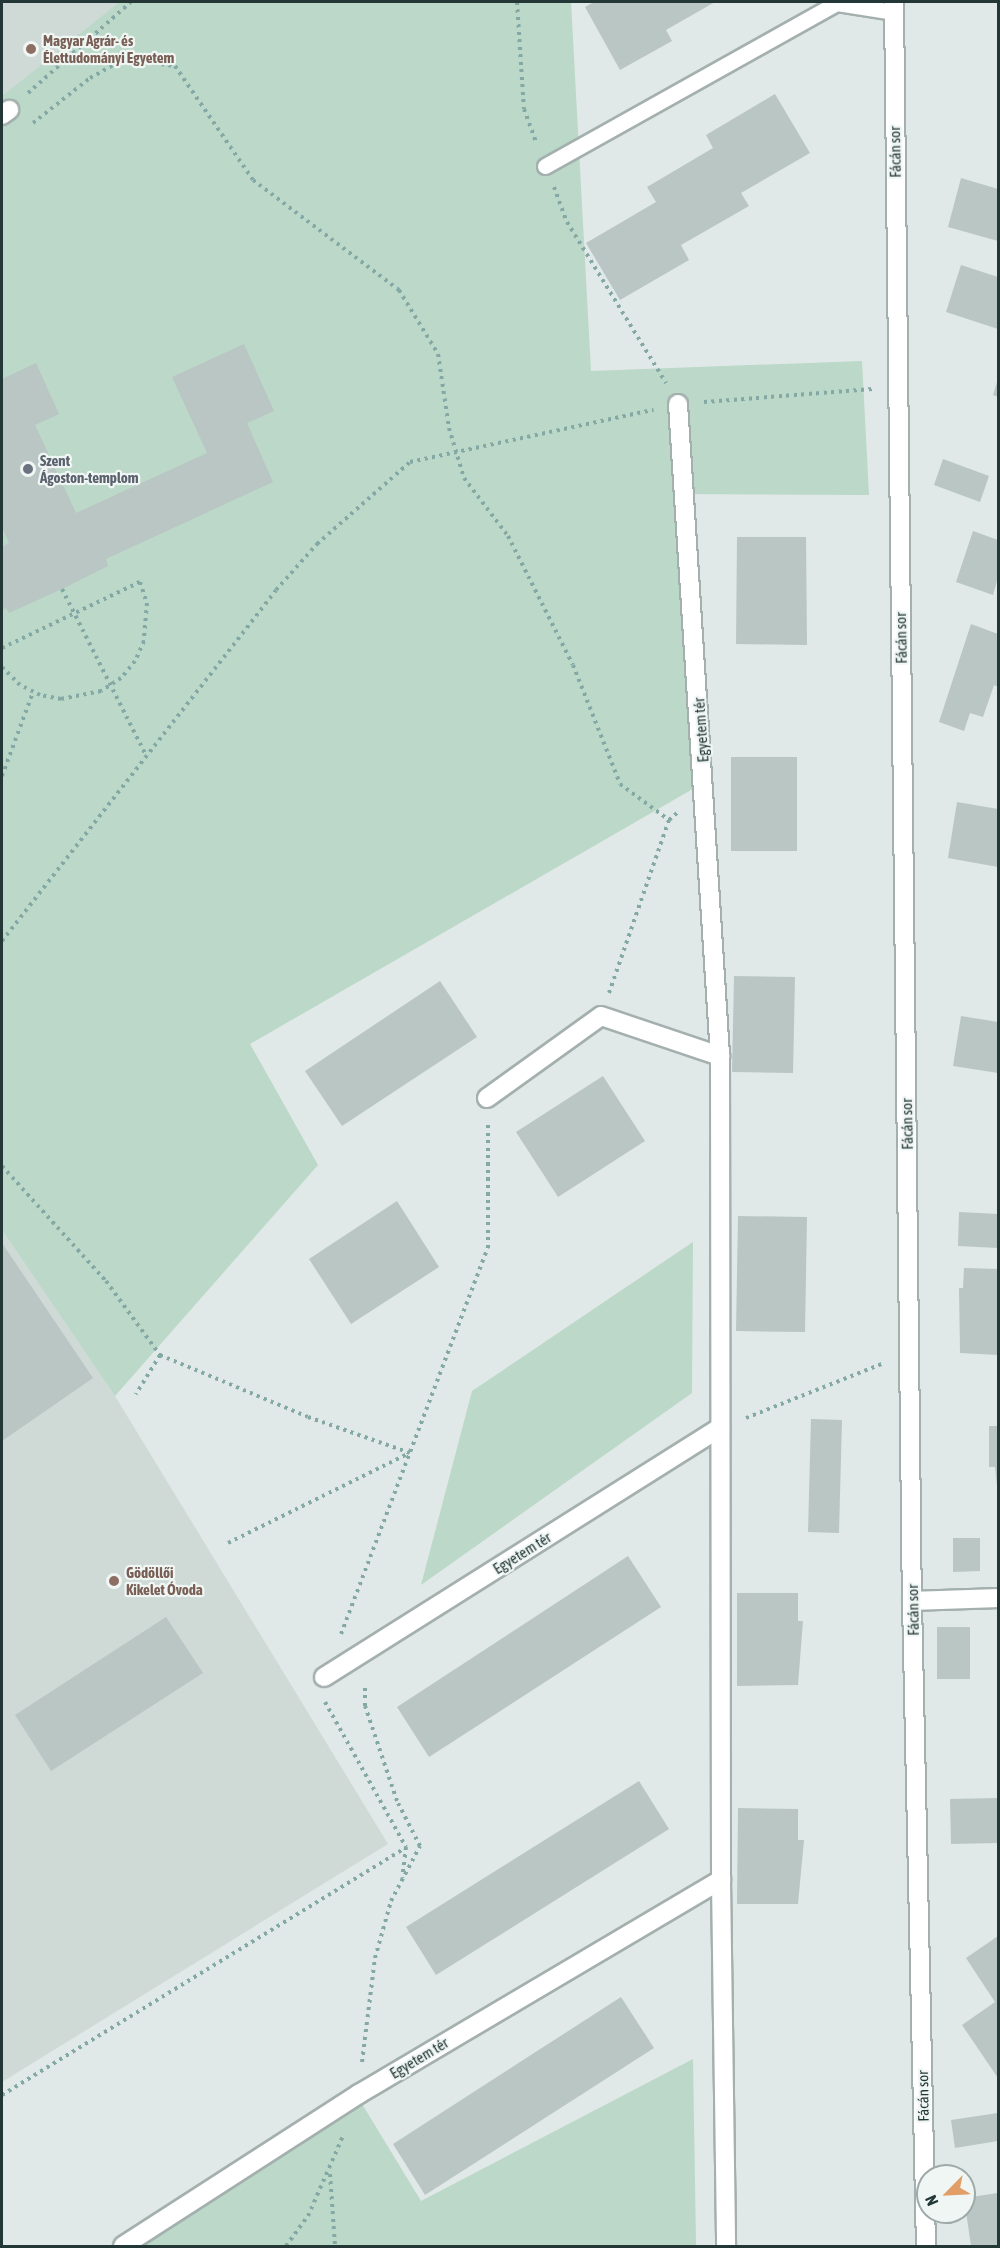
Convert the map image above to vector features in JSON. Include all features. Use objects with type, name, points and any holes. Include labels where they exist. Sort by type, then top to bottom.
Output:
[{"type":"street","name":"Fácán sor","points":[[894,7],[912,1600],[926,2247]]},
{"type":"street","name":"Egyetem tér","points":[[678,404],[720,1056],[721,1880],[726,2247]]},
{"type":"street","points":[[487,1098],[601,1016],[720,1056]]},
{"type":"street","name":"Egyetem tér","points":[[322,1685],[366,1651],[720,1428]]},
{"type":"street","points":[[912,1600],[999,1598]]},
{"type":"street","name":"Egyetem tér","points":[[123,2247],[359,2094],[721,1880]]},
{"type":"lane","points":[[545,166],[837,3],[894,7]]},
{"type":"path","points":[[131,2],[5,112],[31,125],[90,78],[124,59],[175,66],[253,180],[399,290],[438,354],[455,452],[464,478],[508,536],[573,665],[620,784],[669,820],[601,1016]]},
{"type":"path","points":[[517,2],[524,109],[567,222],[678,404]]},
{"type":"path","points":[[2,941],[276,590],[316,544],[410,462],[678,404],[898,387]]},
{"type":"path","points":[[2,648],[140,582],[147,603],[144,640],[135,661],[111,685],[83,698],[61,699],[33,692],[2,667]]},
{"type":"path","points":[[62,589],[147,757]]},
{"type":"path","points":[[2,776],[33,692]]},
{"type":"path","points":[[401,1881],[406,1847],[322,1685],[488,1248],[487,1098]]},
{"type":"path","points":[[2,1167],[106,1281],[160,1355],[308,1417],[410,1453]]},
{"type":"path","points":[[136,1394],[160,1355]]},
{"type":"path","points":[[720,1428],[878,1365]]},
{"type":"path","points":[[228,1543],[410,1453]]},
{"type":"path","points":[[359,2094],[375,1958],[391,1901],[420,1846],[397,1801],[365,1706],[366,1651]]},
{"type":"path","points":[[2,2095],[287,1916],[406,1847]]},
{"type":"path","points":[[286,2247],[308,2216],[330,2173],[344,2133]]},
{"type":"path","points":[[330,2173],[335,2247]]},
{"type":"shaded area","name":"Magyar Agrár- és Élettudományi Egyetem","points":[[2,2],[119,2],[2,96]]},
{"type":"shaded area","name":"Gödöllői Kikelet Óvoda","points":[[2,1230],[115,1396],[388,1844],[2,2082]]},
{"type":"green space","points":[[119,2],[571,2],[591,371],[862,361],[869,495],[677,494],[698,786],[250,1044],[318,1165],[115,1396],[2,1230],[2,96]]},
{"type":"green space","points":[[693,1242],[692,1393],[421,1585],[472,1391]]},
{"type":"green space","points":[[693,2059],[696,2246],[136,2246],[359,2099],[421,2201]]},
{"type":"building","points":[[594,2],[715,2],[666,30],[672,41],[620,70],[585,7]]},
{"type":"building","points":[[775,94],[810,153],[741,193],[749,206],[681,245],[689,260],[620,300],[586,243],[656,202],[647,187],[713,148],[706,135]]},
{"type":"building","points":[[961,178],[998,189],[998,241],[948,227]]},
{"type":"building","points":[[961,265],[998,277],[998,329],[946,312]]},
{"type":"building","points":[[244,344],[274,411],[247,423],[273,482],[106,559],[108,566],[62,589],[9,613],[6,608],[2,610],[2,547],[9,543],[2,527],[2,379],[36,363],[59,414],[35,425],[76,513],[207,453],[172,377]]},
{"type":"building","points":[[998,379],[998,397],[993,395]]},
{"type":"building","points":[[943,459],[989,476],[980,502],[934,485]]},
{"type":"building","points":[[973,531],[998,540],[998,577],[993,595],[956,582]]},
{"type":"building","points":[[737,537],[806,537],[807,645],[736,644]]},
{"type":"building","points":[[971,624],[998,634],[998,687],[994,685],[983,717],[970,713],[964,731],[939,722]]},
{"type":"building","points":[[731,757],[797,757],[797,851],[731,851]]},
{"type":"building","points":[[957,802],[998,809],[998,867],[948,858]]},
{"type":"building","points":[[734,976],[795,977],[793,1073],[732,1072]]},
{"type":"building","points":[[440,981],[477,1037],[342,1126],[305,1071]]},
{"type":"building","points":[[961,1016],[998,1022],[998,1073],[953,1066]]},
{"type":"building","points":[[603,1076],[645,1141],[558,1197],[516,1132]]},
{"type":"building","points":[[397,1201],[439,1267],[351,1324],[309,1259]]},
{"type":"building","points":[[959,1212],[998,1214],[998,1248],[958,1246]]},
{"type":"building","points":[[738,1216],[807,1217],[805,1332],[736,1331]]},
{"type":"building","points":[[2,1243],[93,1378],[2,1441]]},
{"type":"building","points":[[964,1268],[998,1269],[998,1355],[960,1353],[959,1288],[963,1288]]},
{"type":"building","points":[[811,1419],[842,1420],[839,1533],[808,1532]]},
{"type":"building","points":[[989,1426],[998,1426],[998,1494],[995,1467],[989,1467]]},
{"type":"building","points":[[953,1538],[980,1538],[980,1571],[953,1572]]},
{"type":"building","points":[[628,1556],[661,1607],[429,1757],[397,1707]]},
{"type":"building","points":[[737,1593],[798,1593],[798,1621],[803,1621],[798,1685],[737,1686]]},
{"type":"building","points":[[166,1617],[203,1673],[51,1771],[15,1715]]},
{"type":"building","points":[[937,1627],[970,1627],[970,1679],[937,1679]]},
{"type":"building","points":[[639,1781],[669,1829],[436,1975],[406,1927]]},
{"type":"building","points":[[998,1798],[998,1843],[951,1844],[950,1799]]},
{"type":"building","points":[[738,1808],[798,1809],[798,1840],[804,1840],[798,1904],[737,1904]]},
{"type":"building","points":[[998,1936],[998,2078],[962,2025],[995,2002],[966,1958]]},
{"type":"building","points":[[621,1997],[654,2048],[425,2195],[393,2144]]},
{"type":"building","points":[[998,2113],[998,2141],[955,2148],[951,2120]]},
{"type":"building","points":[[998,2193],[998,2246],[971,2246],[968,2224],[976,2224],[976,2196]]},
{"type":"place","name":"Magyar Agrár- és Élettudományi Egyetem","points":[[31,49]]},
{"type":"place","name":"Szent Ágoston-templom","points":[[28,469]]},
{"type":"place","name":"Gödöllői Kikelet Óvoda","points":[[114,1581]]}]
